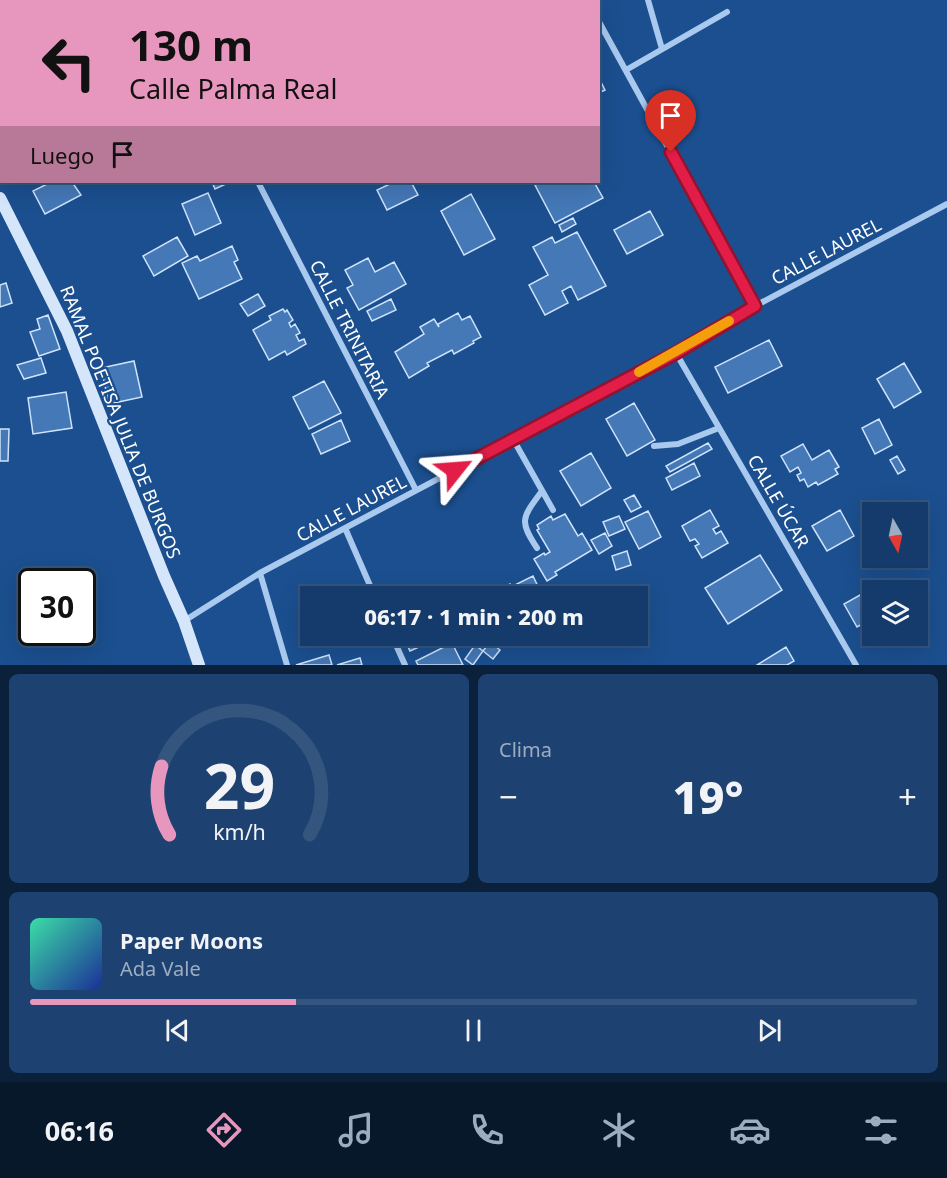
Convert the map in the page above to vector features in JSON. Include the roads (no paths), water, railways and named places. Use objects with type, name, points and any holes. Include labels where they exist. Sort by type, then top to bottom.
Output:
[{"type":"street","points":[[648,0],[662,49]]},
{"type":"street","points":[[626,70],[726,12]]},
{"type":"street","points":[[600,24],[755,306]]},
{"type":"street","name":"CALLE TRINITARIA","points":[[259,183],[416,490]]},
{"type":"street","name":"RAMAL POETISA JULIA DE BURGOS","points":[[0,198],[67,331],[184,621],[199,665]]},
{"type":"street","name":"CALLE LAUREL","points":[[184,621],[260,573],[676,353],[755,306],[947,204]]},
{"type":"street","name":"CALLE ÚCAR","points":[[676,353],[856,665]]},
{"type":"street","points":[[654,446],[678,444],[719,428]]},
{"type":"street","points":[[513,439],[553,510]]},
{"type":"street","points":[[537,548],[526,531],[525,520],[542,491]]},
{"type":"street","points":[[345,528],[370,586]]},
{"type":"street","points":[[260,573],[287,665]]},
{"type":"street","points":[[396,646],[405,665]]}]
